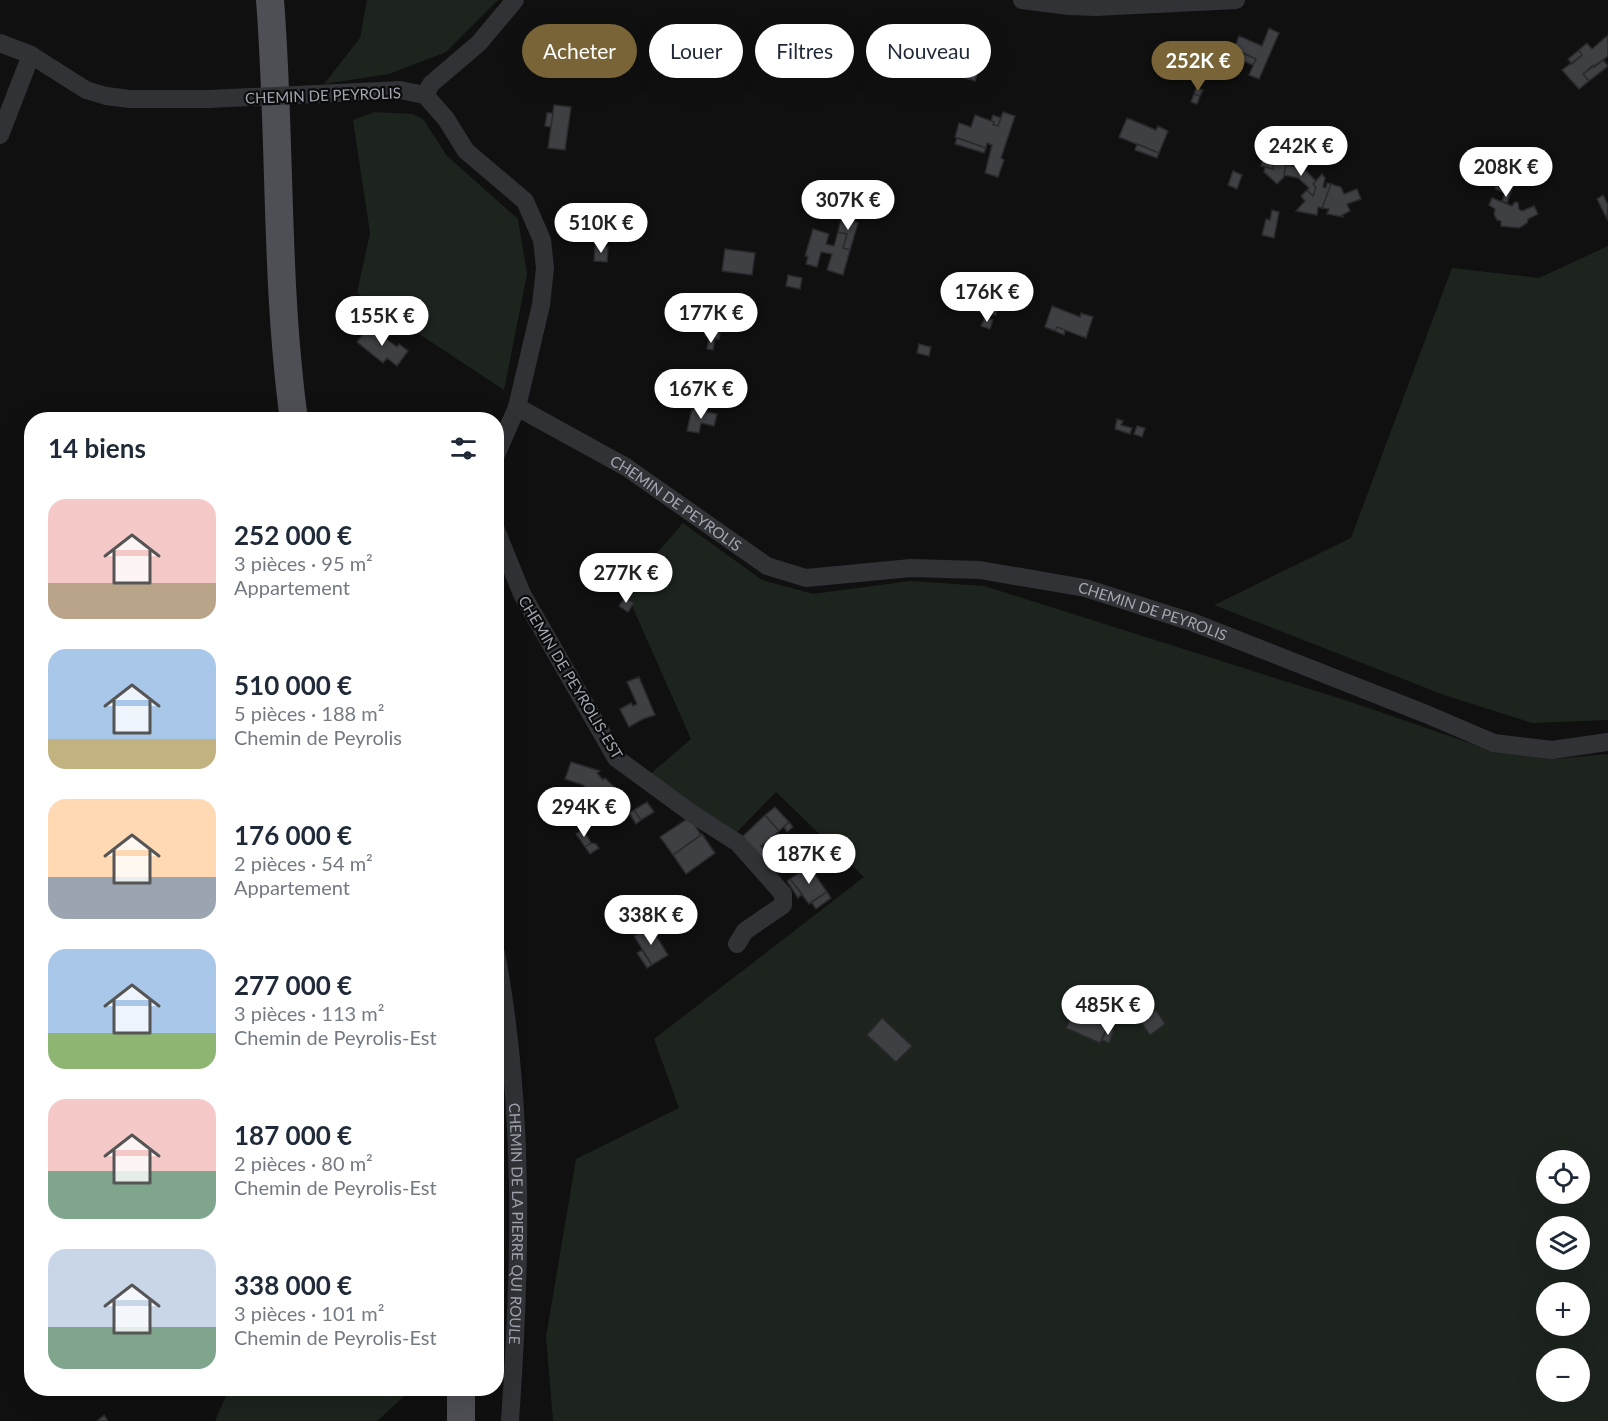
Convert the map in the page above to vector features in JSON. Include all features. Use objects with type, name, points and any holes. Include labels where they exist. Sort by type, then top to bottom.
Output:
[{"type":"main road","points":[[270,0],[274,50],[282,285],[293,412]]},
{"type":"main road","points":[[461,1396],[461,1421]]},
{"type":"street","points":[[504,437],[517,407],[541,305],[545,268],[542,240],[525,201],[466,151],[446,119],[425,95],[431,84],[479,43],[515,0]]},
{"type":"street","points":[[1022,0],[1096,7],[1236,0]]},
{"type":"street","name":"CHEMIN DE PEYROLIS","points":[[0,43],[31,55],[86,90],[106,96],[130,99],[209,99],[400,90],[425,95]]},
{"type":"street","points":[[0,135],[31,55]]},
{"type":"street","name":"CHEMIN DE PEYROLIS","points":[[517,407],[626,467],[767,566],[806,578],[911,568],[980,570],[1085,588],[1192,622],[1494,743],[1552,750],[1608,742]]},
{"type":"street","name":"CHEMIN DE PEYROLIS-EST","points":[[504,550],[522,594],[616,758],[694,815],[738,843],[783,894],[783,905],[745,932],[737,944]]},
{"type":"street","name":"CHEMIN DE LA PIERRE QUI ROULE","points":[[504,1002],[515,1093],[519,1198],[515,1348],[510,1421]]},
{"type":"shaded area","points":[[367,0],[498,0],[446,52],[389,74],[324,84],[360,38]]},
{"type":"shaded area","points":[[374,112],[412,114],[423,119],[447,156],[518,219],[527,274],[504,390],[357,293],[370,233],[353,120]]},
{"type":"shaded area","points":[[1608,246],[1608,720],[1532,723],[1444,695],[1214,605],[1351,538],[1452,268],[1539,278]]},
{"type":"shaded area","points":[[683,523],[762,580],[813,594],[910,581],[984,586],[1351,702],[1493,751],[1554,759],[1608,754],[1608,1421],[553,1421],[546,1337],[576,1159],[679,1108],[654,1039],[864,877],[776,792],[737,832],[647,777],[691,739],[625,590]]},
{"type":"shaded area","points":[[226,1396],[404,1396],[377,1421],[215,1421]]},
{"type":"building","points":[[1269,28],[1279,33],[1259,79],[1249,75],[1256,59],[1234,49],[1239,36],[1262,46]]},
{"type":"building","points":[[1608,35],[1608,56],[1583,74],[1589,81],[1579,89],[1562,70],[1582,55],[1579,50],[1587,43],[1592,49]]},
{"type":"building","points":[[1234,49],[1256,59],[1253,65],[1231,56]]},
{"type":"building","points":[[1579,50],[1582,55],[1572,64],[1568,59]]},
{"type":"building","points":[[1603,60],[1608,66],[1589,81],[1583,74]]},
{"type":"building","points":[[1196,88],[1203,90],[1200,96],[1194,94]]},
{"type":"building","points":[[1194,94],[1200,96],[1197,104],[1191,102]]},
{"type":"building","points":[[554,105],[571,107],[565,150],[548,148]]},
{"type":"building","points":[[1003,112],[1015,116],[1001,158],[1004,160],[998,177],[985,173],[992,145],[987,143],[986,148],[955,137],[959,123],[971,127],[975,115],[994,122],[993,125],[998,126]]},
{"type":"building","points":[[547,113],[553,113],[551,127],[545,126]]},
{"type":"building","points":[[993,115],[1001,118],[998,126],[993,125],[994,122],[991,121]]},
{"type":"building","points":[[1127,118],[1156,130],[1158,126],[1168,131],[1159,153],[1119,137]]},
{"type":"building","points":[[1269,134],[1281,137],[1277,152],[1265,149]]},
{"type":"building","points":[[957,138],[986,148],[984,153],[955,144]]},
{"type":"building","points":[[1137,144],[1159,153],[1157,158],[1135,150]]},
{"type":"building","points":[[1263,158],[1274,161],[1273,169],[1261,166]]},
{"type":"building","points":[[1274,161],[1286,163],[1284,177],[1277,184],[1264,172],[1265,167],[1273,169]]},
{"type":"building","points":[[1286,165],[1303,168],[1316,181],[1313,184],[1316,187],[1313,196],[1307,190],[1309,188],[1298,178],[1284,175]]},
{"type":"building","points":[[1233,171],[1242,175],[1237,189],[1228,185]]},
{"type":"building","points":[[1322,174],[1325,178],[1323,187],[1326,188],[1327,183],[1331,184],[1322,208],[1318,207],[1317,215],[1296,211],[1305,201],[1301,196],[1307,190],[1313,196],[1316,187],[1313,184]]},
{"type":"building","points":[[1500,176],[1515,181],[1510,195],[1495,189]]},
{"type":"building","points":[[1331,184],[1341,187],[1344,194],[1357,189],[1361,199],[1347,204],[1350,211],[1342,215],[1343,217],[1327,214],[1329,209],[1322,208]]},
{"type":"building","points":[[1505,193],[1510,195],[1507,203],[1502,201]]},
{"type":"building","points":[[1603,195],[1608,205],[1607,219],[1597,199]]},
{"type":"building","points":[[1492,198],[1512,206],[1515,202],[1518,203],[1522,211],[1534,206],[1538,214],[1528,219],[1527,223],[1519,228],[1501,226],[1501,221],[1497,220],[1494,214],[1495,209],[1489,205]]},
{"type":"building","points":[[1272,210],[1279,212],[1274,238],[1262,235],[1266,219],[1270,220]]},
{"type":"building","points":[[842,215],[858,223],[850,250],[843,248],[847,234],[838,232]]},
{"type":"building","points":[[813,229],[829,234],[826,244],[834,246],[838,232],[847,234],[843,248],[850,250],[843,275],[827,270],[832,254],[821,252],[817,267],[806,264],[808,256],[805,256]]},
{"type":"building","points":[[595,246],[608,247],[607,262],[594,261]]},
{"type":"building","points":[[725,249],[755,253],[752,275],[722,271]]},
{"type":"building","points":[[788,275],[802,278],[800,289],[786,286]]},
{"type":"building","points":[[972,284],[1002,291],[996,315],[966,309]]},
{"type":"building","points":[[1052,306],[1080,317],[1081,313],[1093,317],[1086,338],[1057,327],[1055,331],[1045,327]]},
{"type":"building","points":[[985,317],[993,320],[990,329],[981,326]]},
{"type":"building","points":[[369,326],[397,347],[399,344],[408,351],[397,366],[387,358],[383,363],[357,342]]},
{"type":"building","points":[[707,326],[721,328],[719,339],[705,336]]},
{"type":"building","points":[[1057,327],[1065,330],[1064,335],[1055,331]]},
{"type":"building","points":[[709,337],[715,338],[713,350],[707,349]]},
{"type":"building","points":[[919,344],[931,347],[929,356],[917,353]]},
{"type":"building","points":[[692,409],[717,414],[714,426],[701,423],[699,433],[687,431]]},
{"type":"building","points":[[1117,419],[1123,421],[1121,425],[1132,428],[1130,434],[1115,429]]},
{"type":"building","points":[[1137,426],[1145,428],[1142,437],[1134,434]]},
{"type":"building","points":[[625,597],[634,603],[628,612],[619,606]]},
{"type":"building","points":[[639,677],[655,715],[629,727],[620,709],[631,703],[633,706],[637,704],[627,682]]},
{"type":"building","points":[[571,762],[600,771],[597,773],[603,780],[605,778],[616,789],[609,796],[603,790],[594,800],[583,785],[565,779]]},
{"type":"building","points":[[603,790],[609,796],[599,805],[594,800]]},
{"type":"building","points":[[647,802],[654,812],[641,820],[634,810]]},
{"type":"building","points":[[775,807],[789,822],[779,831],[765,815]]},
{"type":"building","points":[[634,810],[641,820],[636,824],[629,813]]},
{"type":"building","points":[[765,815],[779,831],[761,846],[769,855],[762,861],[741,838]]},
{"type":"building","points":[[687,819],[692,821],[701,835],[673,855],[660,837]]},
{"type":"building","points":[[789,822],[793,827],[787,832],[784,827]]},
{"type":"building","points":[[583,829],[591,843],[585,847],[576,834]]},
{"type":"building","points":[[702,834],[715,853],[686,874],[673,855]]},
{"type":"building","points":[[591,843],[596,844],[599,848],[590,854],[585,847]]},
{"type":"building","points":[[809,866],[827,892],[809,904],[790,879]]},
{"type":"building","points":[[790,879],[802,894],[798,898],[787,881]]},
{"type":"building","points":[[827,892],[831,898],[816,909],[811,902]]},
{"type":"building","points":[[650,926],[668,955],[652,965],[634,936]]},
{"type":"building","points":[[642,950],[652,965],[647,968],[637,953]]},
{"type":"building","points":[[1075,1010],[1108,1026],[1100,1043],[1066,1028]]},
{"type":"building","points":[[1156,1010],[1165,1024],[1150,1035],[1140,1021]]},
{"type":"building","points":[[882,1018],[912,1046],[896,1062],[867,1035]]},
{"type":"building","points":[[1107,1028],[1114,1031],[1109,1043],[1102,1040]]},
{"type":"building","points":[[104,1415],[108,1421],[97,1421]]}]
